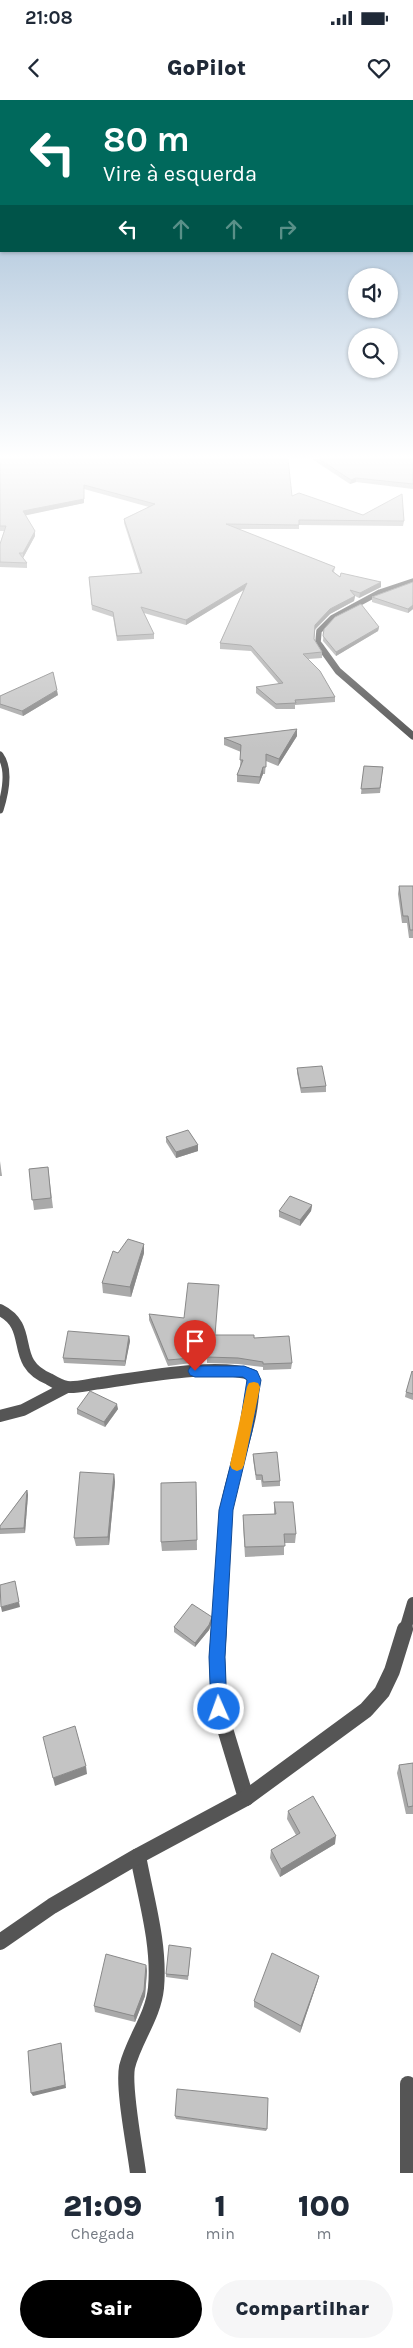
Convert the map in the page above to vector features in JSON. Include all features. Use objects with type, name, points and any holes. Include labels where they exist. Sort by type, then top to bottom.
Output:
[{"type":"street","points":[[413,581],[381,592],[366,602],[338,614],[319,631],[316,641],[320,651],[333,665],[382,710],[410,728],[413,736]]},
{"type":"street","points":[[0,755],[5,764],[4,789],[0,810]]},
{"type":"street","points":[[0,1310],[12,1316],[19,1329],[28,1365],[36,1374],[68,1387]]},
{"type":"street","points":[[0,1416],[23,1410],[68,1387],[195,1371],[244,1372],[252,1375],[254,1386],[246,1431],[226,1510],[217,1657],[219,1709],[246,1798]]},
{"type":"street","points":[[0,1942],[52,1906],[138,1856],[246,1798],[366,1710],[382,1692],[392,1671],[413,1603]]},
{"type":"street","points":[[138,1856],[156,1968],[154,1999],[145,2029],[126,2065],[138,2173]]},
{"type":"street","points":[[408,2084],[408,2173]]},
{"type":"building","points":[[0,556],[21,556],[27,563],[0,562]]},
{"type":"building","points":[[136,556],[306,556],[335,567],[332,571],[340,577],[341,573],[381,582],[360,593],[350,590],[355,596],[330,609],[315,625],[314,639],[322,652],[303,654],[320,671],[335,697],[295,700],[296,703],[276,704],[256,687],[283,683],[251,646],[220,643],[247,583],[186,620],[141,607],[154,634],[117,636],[113,612],[92,605],[89,577],[142,573]]},
{"type":"building","points":[[413,582],[413,605],[408,609],[372,597]]},
{"type":"building","points":[[361,604],[379,627],[336,652],[323,636],[324,629],[335,617]]},
{"type":"building","points":[[53,672],[57,690],[22,711],[0,704],[0,696]]},
{"type":"building","points":[[297,729],[279,759],[266,754],[266,767],[263,767],[260,777],[237,775],[243,760],[240,760],[241,745],[224,738]]},
{"type":"building","points":[[364,766],[383,767],[380,788],[361,789]]},
{"type":"building","points":[[399,886],[413,886],[413,930],[410,930],[408,916],[403,916]]},
{"type":"building","points":[[322,1066],[326,1086],[301,1088],[297,1068]]},
{"type":"building","points":[[188,1130],[198,1145],[176,1152],[166,1137]]},
{"type":"building","points":[[48,1167],[51,1198],[32,1200],[29,1169]]},
{"type":"building","points":[[290,1196],[312,1205],[300,1220],[279,1211]]},
{"type":"building","points":[[128,1239],[144,1244],[130,1287],[102,1283],[113,1251],[118,1253]]},
{"type":"building","points":[[188,1283],[219,1285],[215,1335],[254,1335],[254,1338],[289,1336],[292,1363],[263,1364],[263,1362],[238,1358],[207,1357],[207,1354],[191,1358],[168,1360],[149,1314],[184,1318]]},
{"type":"building","points":[[68,1331],[129,1336],[125,1361],[63,1358]]},
{"type":"building","points":[[413,1372],[413,1394],[406,1392]]},
{"type":"building","points":[[90,1391],[117,1404],[104,1422],[77,1409]]},
{"type":"building","points":[[277,1452],[280,1481],[263,1482],[262,1475],[256,1475],[253,1454]]},
{"type":"building","points":[[80,1472],[114,1474],[108,1537],[74,1538]]},
{"type":"building","points":[[196,1482],[197,1540],[161,1542],[161,1483]]},
{"type":"building","points":[[27,1490],[24,1528],[0,1529],[0,1526]]},
{"type":"building","points":[[274,1502],[293,1502],[296,1534],[284,1534],[285,1546],[245,1547],[243,1515],[276,1514]]},
{"type":"building","points":[[15,1581],[19,1602],[1,1607],[0,1585]]},
{"type":"building","points":[[192,1604],[212,1617],[209,1625],[195,1643],[174,1627]]},
{"type":"building","points":[[75,1726],[86,1766],[53,1778],[43,1737]]},
{"type":"building","points":[[413,1763],[413,1806],[408,1807],[399,1765]]},
{"type":"building","points":[[313,1796],[336,1836],[281,1869],[271,1850],[300,1833],[288,1811]]},
{"type":"building","points":[[169,1945],[191,1948],[188,1976],[166,1974]]},
{"type":"building","points":[[272,1953],[319,1976],[301,2026],[254,2001]]},
{"type":"building","points":[[106,1954],[146,1965],[144,1990],[134,2016],[94,2006]]},
{"type":"building","points":[[61,2043],[65,2085],[31,2093],[28,2051]]},
{"type":"building","points":[[177,2089],[268,2098],[267,2129],[175,2116]]},
{"type":"slow traffic","points":[[237,1465],[246,1431],[254,1387]]},
{"type":"route","points":[[195,1371],[244,1372],[252,1375],[254,1380],[246,1431],[226,1510],[217,1657],[219,1709]]}]
